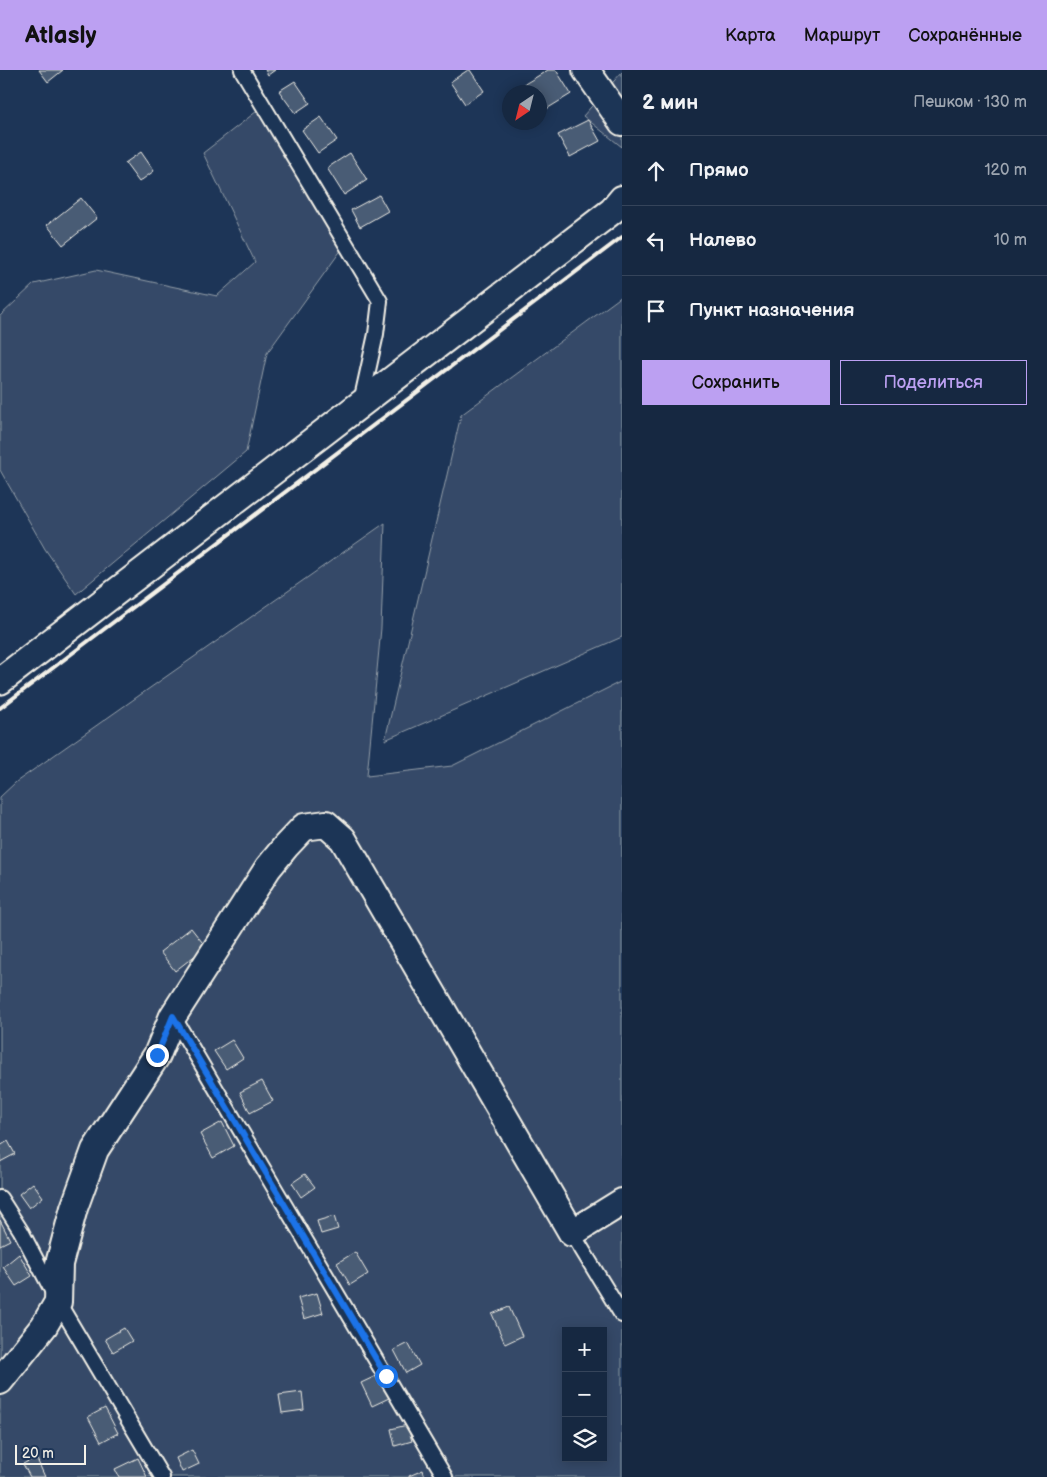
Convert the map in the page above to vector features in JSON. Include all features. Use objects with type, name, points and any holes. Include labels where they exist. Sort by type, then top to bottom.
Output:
[{"type":"street","points":[[586,70],[622,122]]},
{"type":"street","points":[[0,681],[612,211],[622,198]]},
{"type":"street","points":[[0,1380],[44,1326],[58,1302],[59,1264],[74,1208],[95,1150],[157,1055],[173,1016],[268,868],[304,828],[326,824],[343,839],[572,1233],[622,1202]]},
{"type":"lane","points":[[242,70],[380,301],[376,334],[361,404]]},
{"type":"lane","points":[[173,1016],[444,1477]]},
{"type":"lane","points":[[0,1198],[21,1231],[58,1302],[162,1477]]},
{"type":"lane","points":[[572,1233],[622,1315]]},
{"type":"shaded area","points":[[622,72],[622,147],[583,116]]},
{"type":"shaded area","points":[[266,104],[325,196],[347,242],[267,353],[246,452],[76,594],[45,549],[0,470],[0,316],[34,284],[96,270],[217,296],[255,262],[203,153]]},
{"type":"shaded area","points":[[622,296],[622,637],[385,740],[461,415]]},
{"type":"shaded area","points":[[385,523],[381,628],[367,776],[452,766],[622,681],[622,1477],[0,1477],[0,797],[16,782]]},
{"type":"building","points":[[39,70],[63,70],[48,82]]},
{"type":"building","points":[[265,70],[275,70],[268,75]]},
{"type":"building","points":[[470,70],[484,91],[465,104],[450,82]]},
{"type":"building","points":[[548,70],[556,70],[571,94],[547,109],[547,85],[523,85]]},
{"type":"building","points":[[295,81],[310,103],[295,113],[279,91]]},
{"type":"building","points":[[321,117],[337,140],[318,153],[302,130]]},
{"type":"building","points":[[588,120],[600,141],[570,157],[558,135]]},
{"type":"building","points":[[141,152],[154,171],[139,182],[125,163]]},
{"type":"building","points":[[350,153],[367,180],[344,195],[327,168]]},
{"type":"building","points":[[379,195],[388,211],[360,227],[351,210]]},
{"type":"building","points":[[81,198],[97,218],[63,245],[47,225]]},
{"type":"building","points":[[191,928],[206,947],[175,971],[160,952]]},
{"type":"building","points":[[232,1040],[243,1058],[226,1069],[214,1051]]},
{"type":"building","points":[[262,1081],[273,1101],[250,1113],[240,1092]]},
{"type":"building","points":[[222,1122],[234,1146],[213,1158],[200,1134]]},
{"type":"building","points":[[8,1141],[15,1154],[0,1162],[0,1146]]},
{"type":"building","points":[[305,1174],[315,1187],[301,1197],[292,1183]]},
{"type":"building","points":[[33,1183],[43,1197],[29,1208],[19,1194]]},
{"type":"building","points":[[334,1216],[338,1229],[321,1234],[317,1221]]},
{"type":"building","points":[[0,1220],[10,1240],[0,1245]]},
{"type":"building","points":[[355,1252],[368,1274],[350,1285],[337,1263]]},
{"type":"building","points":[[19,1254],[32,1276],[16,1286],[3,1267]]},
{"type":"building","points":[[317,1293],[323,1313],[304,1319],[298,1298]]},
{"type":"building","points":[[509,1307],[522,1336],[505,1344],[492,1314]]},
{"type":"building","points":[[124,1328],[132,1341],[113,1352],[105,1339]]},
{"type":"building","points":[[408,1343],[420,1365],[406,1373],[394,1350]]},
{"type":"building","points":[[378,1375],[389,1398],[372,1406],[361,1383]]},
{"type":"building","points":[[302,1392],[304,1410],[282,1413],[279,1395]]},
{"type":"building","points":[[105,1408],[118,1433],[101,1442],[88,1417]]},
{"type":"building","points":[[407,1425],[412,1441],[395,1446],[391,1429]]},
{"type":"building","points":[[192,1450],[199,1464],[182,1472],[176,1458]]},
{"type":"building","points":[[36,1457],[45,1477],[30,1477],[23,1464]]},
{"type":"building","points":[[138,1458],[147,1477],[119,1477],[115,1469]]},
{"type":"building","points":[[423,1470],[425,1477],[409,1477],[409,1476]]},
{"type":"railway","points":[[0,708],[622,237]]},
{"type":"route","points":[[157,1055],[173,1016],[386,1376]]}]
